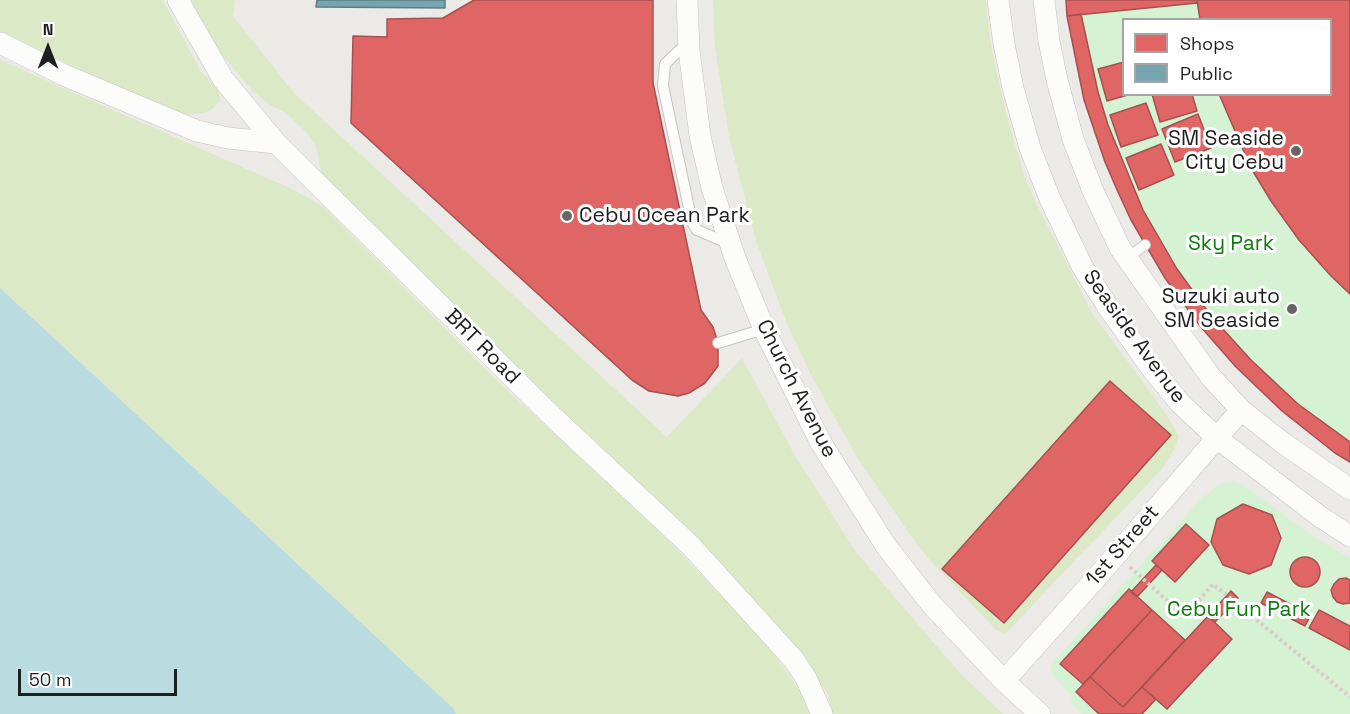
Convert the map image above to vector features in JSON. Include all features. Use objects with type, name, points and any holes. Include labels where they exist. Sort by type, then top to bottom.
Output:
[{"type":"street","name":"BRT Road","points":[[178,0],[223,79],[276,143],[553,417],[691,546],[780,643],[806,678],[822,714]]},
{"type":"street","name":"Church Avenue","points":[[687,0],[689,40],[700,136],[712,188],[731,245],[764,329],[821,443],[886,546],[932,605],[1004,681],[1040,714]]},
{"type":"street","name":"Seaside Avenue","points":[[998,0],[1008,66],[1030,148],[1050,199],[1082,266],[1108,307],[1152,369],[1180,403],[1218,439],[1322,519],[1350,536]]},
{"type":"street","name":"Seaside Avenue","points":[[1044,0],[1057,80],[1073,139],[1093,191],[1127,258],[1210,376],[1241,410],[1283,443],[1350,489]]},
{"type":"street","points":[[0,44],[74,80],[197,131],[228,138],[276,143]]},
{"type":"street","name":"1st Street","points":[[1004,681],[1241,410]]},
{"type":"lane","points":[[689,40],[665,64],[663,86],[692,222],[697,230],[731,245]]},
{"type":"lane","points":[[1127,258],[1145,245]]},
{"type":"lane","points":[[718,343],[764,329]]},
{"type":"path","points":[[1116,555],[1185,617],[1213,584],[1350,697]]},
{"type":"green space","points":[[0,0],[163,0],[200,70],[218,90],[219,101],[214,108],[204,113],[181,114],[94,77],[0,31]]},
{"type":"green space","points":[[189,0],[235,0],[233,16],[294,93],[667,437],[742,358],[794,454],[856,552],[959,672],[1003,714],[832,714],[828,695],[797,647],[685,527],[498,353],[322,175],[316,147],[308,134],[286,113],[270,105],[254,92],[238,74],[219,51]]},
{"type":"green space","points":[[713,0],[986,0],[991,46],[1008,121],[1026,181],[1092,313],[1164,411],[1179,436],[1175,448],[1162,469],[1007,632],[996,630],[928,558],[911,536],[857,457],[810,373],[787,324],[756,241],[729,137],[715,47]]},
{"type":"green space","name":"Sky Park","points":[[1197,3],[1200,18],[1122,18],[1122,96],[1219,96],[1251,168],[1271,201],[1299,240],[1350,294],[1350,442],[1298,404],[1251,360],[1212,317],[1177,269],[1143,210],[1108,125],[1098,92],[1081,14]]},
{"type":"green space","points":[[0,60],[292,189],[325,208],[489,373],[663,535],[755,631],[806,700],[810,714],[456,714],[453,708],[0,288]]},
{"type":"green space","name":"Cebu Fun Park","points":[[1232,481],[1242,484],[1310,534],[1350,558],[1350,714],[1082,714],[1070,702],[1072,697],[1052,674],[1053,662],[1199,501],[1219,484]]},
{"type":"water","points":[[0,288],[453,708],[456,714],[0,714]]},
{"type":"building: Shops","name":"Cebu Ocean Park","points":[[474,0],[653,0],[653,83],[701,310],[713,327],[718,343],[718,366],[705,383],[689,393],[678,396],[649,391],[632,380],[351,123],[353,36],[387,37],[387,19],[443,18]]},
{"type":"building: Shops","points":[[1066,0],[1197,0],[1197,3],[1067,16]]},
{"type":"building: Shops","name":"SM Seaside City Cebu","points":[[1197,0],[1350,0],[1350,294],[1299,240],[1271,201],[1251,168],[1220,96],[1332,96],[1332,18],[1200,18]]},
{"type":"building: Shops","name":"SM Seaside City Cebu","points":[[1081,14],[1098,92],[1108,125],[1143,210],[1177,269],[1212,317],[1251,360],[1298,404],[1350,442],[1350,462],[1282,411],[1236,367],[1200,326],[1165,278],[1131,220],[1118,192],[1084,100],[1067,16]]},
{"type":"building: Shops","points":[[1122,63],[1122,96],[1124,96],[1107,101],[1098,69]]},
{"type":"building: Shops","points":[[1153,96],[1193,96],[1197,111],[1160,122]]},
{"type":"building: Shops","points":[[1146,103],[1158,135],[1121,147],[1110,115]]},
{"type":"building: Shops","points":[[1198,114],[1211,148],[1175,162],[1162,129]]},
{"type":"building: Shops","points":[[1161,144],[1174,175],[1139,190],[1126,158]]},
{"type":"building: Shops","points":[[1110,381],[1171,435],[1004,623],[942,569]]},
{"type":"building: Shops","points":[[1243,504],[1272,515],[1281,538],[1271,565],[1249,574],[1223,565],[1211,542],[1217,519]]},
{"type":"building: Shops","points":[[1186,524],[1209,545],[1175,582],[1152,561]]},
{"type":"building: Shops","points":[[1305,557],[1316,561],[1320,572],[1316,583],[1305,587],[1294,583],[1290,572],[1294,561]]},
{"type":"building: Shops","points":[[1156,565],[1162,570],[1137,597],[1131,592]]},
{"type":"building: Shops","points":[[1339,579],[1350,580],[1350,603],[1343,604],[1337,602],[1331,590]]},
{"type":"building: Shops","points":[[1129,589],[1152,610],[1083,684],[1060,664]]},
{"type":"building: Shops","points":[[1231,591],[1238,598],[1215,622],[1208,616]]},
{"type":"building: Shops","points":[[1267,592],[1311,615],[1305,626],[1261,603]]},
{"type":"building: Shops","points":[[1152,610],[1185,640],[1123,707],[1090,677]]},
{"type":"building: Shops","points":[[1319,610],[1350,626],[1350,650],[1309,628]]},
{"type":"building: Shops","points":[[1208,616],[1232,639],[1167,709],[1142,687]]},
{"type":"building: Shops","points":[[1090,677],[1123,707],[1142,687],[1156,699],[1142,714],[1099,714],[1076,692]]},
{"type":"building: Public","points":[[317,0],[445,0],[445,8],[316,7]]},
{"type":"place","name":"SM Seaside City Cebu","points":[[1296,151]]},
{"type":"place","name":"Cebu Ocean Park","points":[[567,216]]},
{"type":"place","name":"Suzuki auto SM Seaside","points":[[1292,309]]}]
